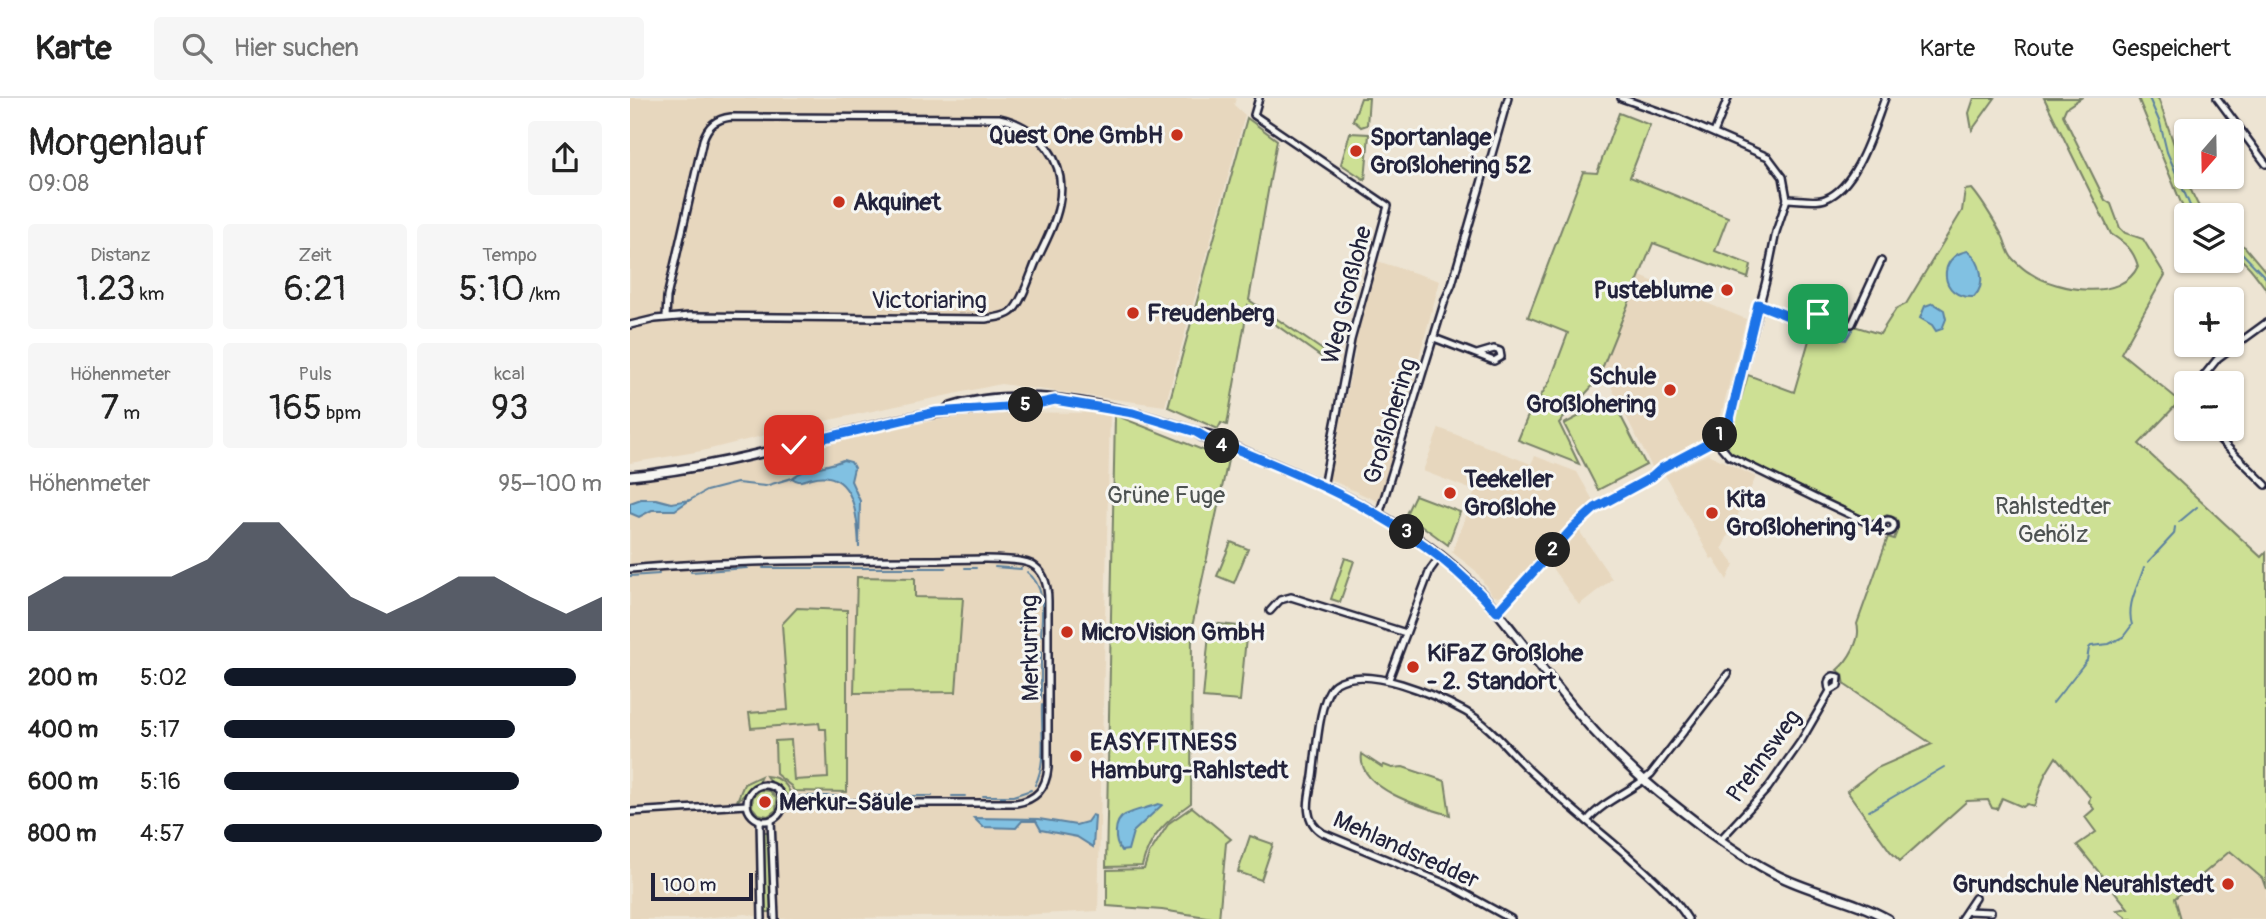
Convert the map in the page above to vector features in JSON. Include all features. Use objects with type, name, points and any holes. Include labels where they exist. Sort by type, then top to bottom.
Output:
[{"type":"street","name":"Weg Großlohe","points":[[1259,98],[1254,116],[1388,206],[1351,340],[1323,487]]},
{"type":"street","name":"Großlohering","points":[[1379,514],[1394,474],[1508,98]]},
{"type":"street","points":[[1497,612],[1573,528],[1595,508],[1715,440],[1729,423],[1776,232],[1787,199],[1783,177],[1768,157],[1714,133],[1621,98]]},
{"type":"street","points":[[1714,133],[1728,98]]},
{"type":"street","points":[[1787,199],[1823,201],[1836,193],[1857,166],[1885,98]]},
{"type":"street","points":[[2217,98],[2266,164]]},
{"type":"street","name":"Victoriaring","points":[[732,117],[999,118],[1036,134],[1054,159],[1060,186],[1059,207],[1019,301],[1009,313],[985,318],[666,318],[667,297],[703,140],[708,128],[717,120],[732,117]]},
{"type":"street","points":[[1758,304],[1808,324],[1852,324],[1881,261]]},
{"type":"street","points":[[1808,324],[1818,314],[1826,318],[1829,325]]},
{"type":"street","points":[[630,325],[666,318]]},
{"type":"street","points":[[2208,371],[2218,358],[2266,323]]},
{"type":"street","name":"Großlohering","points":[[1434,338],[1477,354]]},
{"type":"street","points":[[630,475],[715,463],[936,412],[960,404],[994,399],[1055,400],[1114,409],[1196,432],[1220,446],[1229,446],[1379,514],[1441,555],[1497,612],[1571,705],[1645,780],[1721,839],[1777,875],[1888,919]]},
{"type":"street","points":[[936,412],[1032,405],[1055,400]]},
{"type":"street","points":[[1715,440],[1729,456],[1830,506],[1870,524],[1882,526]]},
{"type":"street","points":[[2221,441],[2266,485]]},
{"type":"street","points":[[1389,679],[1430,570],[1441,555]]},
{"type":"street","name":"Merkurring","points":[[630,569],[754,561],[958,560],[1021,562],[1034,566],[1043,576],[1048,588],[1048,768],[1044,787],[1036,796],[1016,803],[782,803]]},
{"type":"street","points":[[1270,611],[1277,602],[1292,597],[1406,633]]},
{"type":"street","points":[[1587,821],[1597,809],[1645,780],[1728,674]]},
{"type":"street","name":"Mehlandsredder","points":[[1511,919],[1451,886],[1323,833],[1311,822],[1308,807],[1327,694],[1337,683],[1344,680],[1389,679],[1467,712],[1483,723],[1528,769],[1659,883],[1688,919]]},
{"type":"street","name":"Prehnsweg","points":[[1721,839],[1774,778],[1801,741],[1830,691]]},
{"type":"street","points":[[764,785],[778,791],[782,803],[779,813],[771,820],[760,820],[752,815],[747,805],[752,790],[764,785]]},
{"type":"street","points":[[630,812],[747,805]]},
{"type":"street","points":[[760,820],[762,919]]},
{"type":"street","points":[[771,820],[775,919]]},
{"type":"street","points":[[1961,919],[1975,898]]},
{"type":"street","points":[[1967,911],[1991,912]]},
{"type":"shaded area","points":[[630,98],[1236,98],[1234,105],[1245,115],[1165,406],[1001,384],[806,425],[702,451],[630,463]]},
{"type":"shaded area","points":[[1374,260],[1440,281],[1379,502],[1329,479],[1355,353],[1352,340]]},
{"type":"shaded area","name":"Schule Großlohering","points":[[1640,276],[1746,319],[1722,411],[1717,420],[1702,438],[1652,467],[1602,369]]},
{"type":"shaded area","points":[[971,412],[1110,413],[1098,911],[1004,916],[768,919],[746,914],[691,919],[630,919],[630,482],[707,472]]},
{"type":"shaded area","points":[[1439,428],[1531,464],[1535,456],[1577,472],[1599,511],[1580,532],[1612,579],[1579,605],[1541,553],[1504,594],[1498,597],[1492,595],[1476,571],[1452,552],[1475,491],[1423,471]]},
{"type":"shaded area","name":"Kita Großlohering 14","points":[[1708,454],[1756,477],[1722,548],[1734,564],[1727,580],[1713,558],[1711,559],[1665,475]]},
{"type":"shaded area","name":"Grundschule Neurahlstedt","points":[[2230,851],[2262,878],[2266,889],[2266,919],[2181,919],[2175,898]]},
{"type":"green space","name":"Sportanlage Großlohering 52","points":[[1361,98],[1369,98],[1367,125],[1361,127],[1353,120]]},
{"type":"green space","points":[[1974,98],[1995,98],[1972,130],[1969,113]]},
{"type":"green space","name":"Rahlstedter Gehölz","points":[[2044,98],[2081,98],[2066,108],[2063,115],[2105,200],[2111,204],[2120,228],[2125,233],[2143,239],[2165,275],[2121,353],[2174,396],[2174,407],[2139,444],[2261,557],[2266,552],[2266,889],[2262,878],[2230,851],[2175,898],[2181,919],[2125,919],[2117,910],[2128,908],[2077,845],[2096,832],[2085,817],[2094,809],[2089,802],[2090,797],[2056,757],[2045,775],[2034,806],[2027,804],[2023,807],[2002,798],[1997,809],[1992,808],[1988,800],[1967,801],[1900,861],[1890,851],[1847,791],[1877,768],[1932,744],[1845,685],[1843,674],[1837,670],[1856,643],[1857,624],[1888,537],[1894,539],[1898,528],[1896,518],[1887,515],[1876,521],[1871,520],[1727,452],[1748,375],[1794,392],[1812,330],[1854,326],[1880,334],[1896,309],[1906,304],[1962,211],[1965,190],[1972,189],[1992,217],[2013,259],[2026,270],[2056,285],[2088,290],[2104,289],[2118,285],[2130,277],[2138,266],[2134,255],[2111,234]]},
{"type":"green space","points":[[2138,98],[2158,98],[2174,144],[2174,186]]},
{"type":"green space","points":[[1619,113],[1650,125],[1630,177],[1728,217],[1715,251],[1751,265],[1748,278],[1653,243],[1597,381],[1559,423],[1579,464],[1518,440],[1527,418],[1550,381],[1568,333],[1528,317],[1583,172],[1597,173]]},
{"type":"green space","name":"Grüne Fuge","points":[[1247,118],[1277,140],[1249,300],[1330,355],[1327,361],[1248,305],[1227,425],[1221,423],[1218,429],[1168,407]]},
{"type":"green space","name":"Sportanlage Großlohering 52","points":[[1350,133],[1369,134],[1365,180],[1341,164]]},
{"type":"green space","points":[[2175,189],[2191,189],[2197,203],[2181,203]]},
{"type":"green space","points":[[2244,246],[2266,272],[2266,289],[2255,274],[2246,264]]},
{"type":"green space","points":[[1612,399],[1646,465],[1598,490],[1564,424]]},
{"type":"green space","name":"Grüne Fuge","points":[[1115,415],[1228,460],[1192,627],[1191,803],[1160,830],[1149,846],[1142,866],[1106,867]]},
{"type":"green space","points":[[1415,495],[1460,512],[1448,545],[1406,514]]},
{"type":"green space","points":[[1231,542],[1248,549],[1234,583],[1217,576]]},
{"type":"green space","points":[[1345,558],[1354,561],[1340,602],[1331,599]]},
{"type":"green space","points":[[857,577],[915,578],[915,597],[963,598],[956,692],[854,693]]},
{"type":"green space","points":[[797,608],[847,610],[847,792],[794,791],[776,774],[775,741],[791,740],[794,780],[828,778],[826,729],[820,729],[819,723],[751,728],[749,713],[788,710],[782,624]]},
{"type":"green space","points":[[1210,623],[1247,627],[1240,701],[1203,698]]},
{"type":"green space","points":[[1362,754],[1382,767],[1403,767],[1445,781],[1450,815],[1410,802],[1381,787],[1363,766]]},
{"type":"green space","points":[[761,776],[758,783],[737,801],[744,784]]},
{"type":"green space","points":[[766,776],[783,783],[792,799],[770,782]]},
{"type":"green space","points":[[760,790],[770,791],[777,799],[776,810],[768,816],[758,814],[752,807],[753,797]]},
{"type":"green space","points":[[1192,807],[1231,839],[1226,843],[1219,919],[1162,910],[1107,906],[1107,870],[1144,869],[1149,854],[1169,823]]},
{"type":"green space","points":[[763,832],[768,832],[772,912],[765,912]]},
{"type":"green space","points":[[1250,836],[1273,844],[1261,880],[1238,872]]},
{"type":"water","points":[[1968,251],[1973,255],[1981,273],[1980,286],[1974,297],[1962,296],[1954,291],[1946,276],[1951,260]]},
{"type":"water","points":[[1933,303],[1944,310],[1946,319],[1942,329],[1936,331],[1932,325],[1920,318],[1925,306]]},
{"type":"water","points":[[1854,327],[1846,340],[1828,334]]},
{"type":"water","points":[[843,460],[851,462],[854,468],[851,481],[860,501],[859,548],[855,511],[846,488],[837,480],[826,477],[799,481],[792,478],[804,471]]},
{"type":"water","points":[[641,499],[671,503],[690,500],[675,510],[652,510],[639,517],[630,513],[630,503]]},
{"type":"water","points":[[1158,804],[1162,805],[1133,832],[1128,850],[1121,851],[1116,832],[1121,818]]},
{"type":"water","points":[[1092,815],[1095,816],[1093,847],[1077,837],[1041,830],[1036,821],[1022,821],[1016,828],[983,827],[974,818],[1039,819],[1076,825],[1087,822]]},
{"type":"waterway","points":[[2149,98],[2160,123],[2167,152],[2189,203]]},
{"type":"waterway","points":[[2244,255],[2266,278]]},
{"type":"waterway","points":[[690,500],[706,491],[737,483],[765,486],[792,478]]},
{"type":"waterway","points":[[2179,522],[2197,507]]},
{"type":"waterway","points":[[2148,562],[2174,534],[2175,527]]},
{"type":"waterway","points":[[995,567],[1021,569]]},
{"type":"waterway","points":[[2053,703],[2087,660],[2091,646],[2109,644],[2123,637],[2132,625],[2130,610],[2144,567]]},
{"type":"waterway","points":[[691,572],[747,568]]},
{"type":"waterway","points":[[763,568],[946,568]]},
{"type":"waterway","points":[[965,568],[976,568]]},
{"type":"waterway","points":[[1027,572],[1038,585],[1040,593],[1041,636]]},
{"type":"waterway","points":[[630,576],[659,574]]},
{"type":"waterway","points":[[1041,652],[1041,699]]},
{"type":"waterway","points":[[1035,785],[1042,757],[1042,705]]},
{"type":"waterway","points":[[1869,811],[1944,767]]},
{"type":"waterway","points":[[983,796],[1013,796],[1031,790]]},
{"type":"waterway","points":[[799,796],[841,796]]},
{"type":"waterway","points":[[861,796],[932,796]]},
{"type":"waterway","points":[[952,796],[965,796]]},
{"type":"place","name":"Quest One GmbH","points":[[1177,135]]},
{"type":"place","name":"Sportanlage Großlohering 52","points":[[1356,151]]},
{"type":"place","name":"Akquinet","points":[[839,202]]},
{"type":"place","name":"Pusteblume","points":[[1727,290]]},
{"type":"place","name":"Freudenberg","points":[[1133,313]]},
{"type":"place","name":"Schule Großlohering","points":[[1670,390]]},
{"type":"place","name":"Teekeller Großlohe","points":[[1450,493]]},
{"type":"place","name":"Kita Großlohering 14","points":[[1712,513]]},
{"type":"place","name":"MicroVision GmbH","points":[[1067,632]]},
{"type":"place","name":"KiFaZ Großlohe - 2. Standort","points":[[1413,667]]},
{"type":"place","name":"EASYFITNESS Hamburg-Rahlstedt","points":[[1076,756]]},
{"type":"place","name":"Merkur-Säule","points":[[765,802]]},
{"type":"place","name":"Grundschule Neurahlstedt","points":[[2228,884]]},
{"type":"route","points":[[794,445],[936,412],[1032,405],[1055,400],[1121,410],[1196,432],[1220,446],[1229,446],[1314,482],[1379,514],[1441,555],[1497,612],[1573,528],[1595,508],[1715,440],[1729,423],[1758,304],[1808,324],[1818,314]]}]
